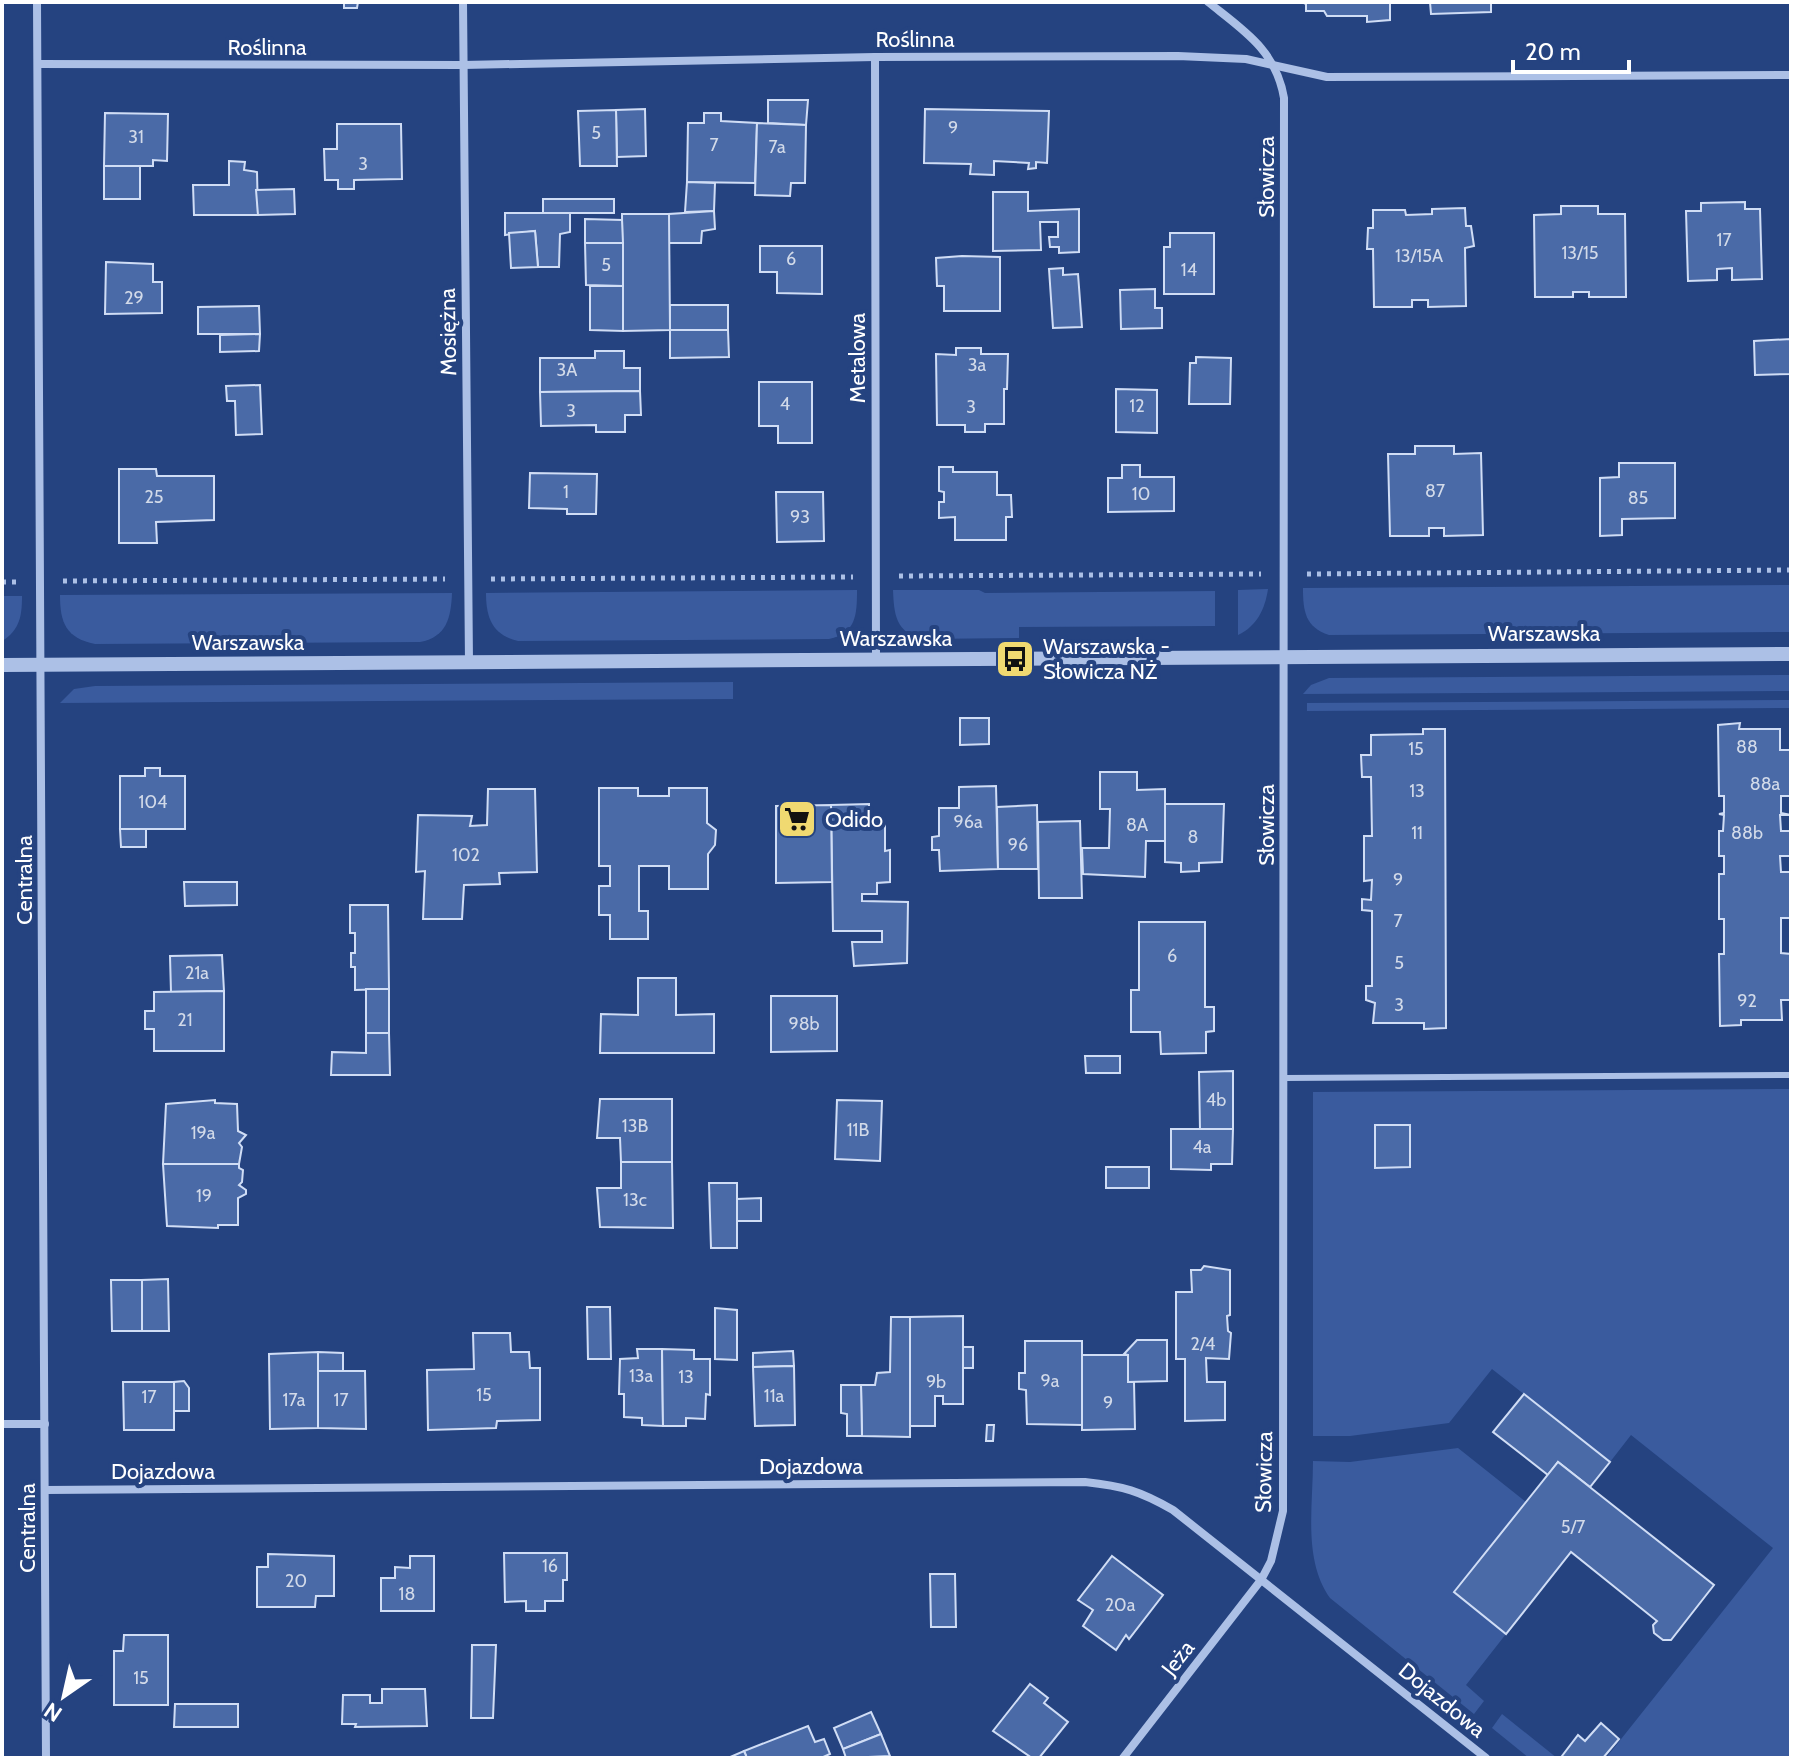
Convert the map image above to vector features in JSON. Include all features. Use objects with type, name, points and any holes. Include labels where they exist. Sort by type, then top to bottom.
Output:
[{"type":"street","name":"Centralna","points":[[37,2],[46,1758]]},
{"type":"street","name":"Mosiężna","points":[[463,2],[469,662]]},
{"type":"street","points":[[1208,2],[1253,38],[1275,66]]},
{"type":"street","name":"Roślinna","points":[[38,64],[463,65],[875,57],[1178,56],[1246,59],[1327,77],[1791,75]]},
{"type":"street","name":"Metalowa","points":[[875,57],[876,660]]},
{"type":"street","name":"Słowicza","points":[[1261,1580],[1271,1561],[1283,1511],[1284,98],[1275,66]]},
{"type":"street","name":"Warszawska","points":[[2,665],[1791,654]]},
{"type":"street","points":[[2,1424],[45,1424]]},
{"type":"street","name":"Dojazdowa","points":[[45,1490],[1085,1482],[1116,1485],[1142,1492],[1173,1510],[1486,1758]]},
{"type":"street","name":"Jeża","points":[[1123,1758],[1261,1580]]},
{"type":"lane","points":[[1284,1078],[1791,1075]]},
{"type":"shaded area","points":[[1791,585],[1791,632],[1329,635],[1310,623],[1303,588]]},
{"type":"shaded area","points":[[1268,589],[1259,616],[1238,635],[1238,590]]},
{"type":"shaded area","points":[[857,590],[853,622],[845,632],[829,639],[518,641],[502,634],[492,624],[486,593]]},
{"type":"shaded area","points":[[893,590],[979,590],[985,593],[1215,591],[1215,626],[1019,627],[1019,638],[922,639],[907,632],[898,621]]},
{"type":"shaded area","points":[[452,593],[446,625],[436,636],[420,642],[95,644],[77,638],[67,628],[61,614],[60,595]]},
{"type":"shaded area","points":[[2,596],[22,596],[19,622],[2,641]]},
{"type":"shaded area","points":[[1791,675],[1791,691],[1303,694],[1311,685],[1329,678]]},
{"type":"shaded area","points":[[733,682],[733,699],[60,703],[74,689],[95,686]]},
{"type":"shaded area","points":[[1791,700],[1791,708],[1307,711],[1307,703]]},
{"type":"shaded area","points":[[1791,1089],[1791,1758],[1606,1758],[1773,1548],[1631,1435],[1610,1462],[1492,1369],[1449,1423],[1350,1436],[1313,1436],[1313,1092]]},
{"type":"shaded area","points":[[1458,1448],[1526,1502],[1455,1592],[1506,1634],[1466,1685],[1484,1701],[1474,1714],[1330,1598],[1316,1567],[1311,1532],[1313,1461],[1350,1462]]},
{"type":"shaded area","points":[[1502,1714],[1557,1758],[1529,1758],[1492,1728]]},
{"type":"building","points":[[344,2],[358,2],[357,8],[344,8]]},
{"type":"building","points":[[1302,2],[1390,2],[1390,20],[1367,22],[1367,16],[1327,16],[1324,11],[1306,11],[1306,4]]},
{"type":"building","points":[[1430,2],[1491,2],[1491,12],[1431,14]]},
{"type":"building","points":[[768,100],[808,100],[806,125],[768,123]]},
{"type":"building","points":[[645,109],[646,156],[617,157],[616,110]]},
{"type":"building","points":[[925,109],[1049,111],[1047,163],[1036,162],[1036,168],[1028,169],[1029,163],[994,161],[994,175],[970,174],[971,164],[924,163]]},
{"type":"building","points":[[616,110],[617,166],[580,166],[578,111]]},
{"type":"building","points":[[105,113],[168,114],[167,161],[153,160],[153,166],[104,166]]},
{"type":"building","points":[[704,113],[721,113],[721,121],[757,123],[755,183],[687,182],[688,123],[704,123]]},
{"type":"building","points":[[757,123],[806,125],[805,183],[791,183],[790,196],[755,195]]},
{"type":"building","points":[[337,124],[401,124],[402,179],[354,180],[354,189],[338,189],[338,180],[325,180],[324,149],[337,149]]},
{"type":"building","points":[[229,161],[245,162],[244,170],[257,172],[258,215],[194,215],[193,185],[229,185]]},
{"type":"building","points":[[104,166],[140,166],[140,199],[104,199]]},
{"type":"building","points":[[687,182],[715,183],[714,211],[685,212]]},
{"type":"building","points":[[294,189],[295,214],[258,215],[256,190]]},
{"type":"building","points":[[993,192],[1028,192],[1028,211],[1079,209],[1079,252],[1059,253],[1059,247],[1050,247],[1049,237],[1058,237],[1058,222],[1040,222],[1041,250],[993,251]]},
{"type":"building","points":[[543,199],[614,199],[614,213],[543,213]]},
{"type":"building","points":[[1745,202],[1745,209],[1760,209],[1762,279],[1732,280],[1732,268],[1717,269],[1717,280],[1688,281],[1686,211],[1701,211],[1701,203]]},
{"type":"building","points":[[1561,206],[1598,206],[1598,214],[1625,214],[1626,297],[1589,297],[1589,292],[1573,292],[1573,297],[1535,297],[1534,215],[1561,214]]},
{"type":"building","points":[[1465,208],[1466,226],[1471,226],[1474,246],[1465,248],[1466,306],[1428,307],[1428,300],[1412,300],[1412,307],[1374,307],[1373,249],[1367,249],[1368,228],[1373,228],[1373,210],[1405,210],[1406,215],[1432,214],[1432,209]]},
{"type":"building","points":[[714,211],[715,229],[702,231],[701,243],[669,243],[669,214]]},
{"type":"building","points":[[505,213],[570,213],[570,232],[560,234],[559,267],[538,267],[535,231],[505,235]]},
{"type":"building","points":[[622,214],[669,214],[670,330],[623,331]]},
{"type":"building","points":[[585,219],[622,220],[623,243],[585,243]]},
{"type":"building","points":[[535,231],[538,267],[511,268],[509,233]]},
{"type":"building","points":[[1170,233],[1214,233],[1214,294],[1164,294],[1164,247],[1170,247]]},
{"type":"building","points":[[585,243],[623,243],[623,286],[586,285]]},
{"type":"building","points":[[760,246],[822,246],[822,294],[777,293],[777,272],[760,272]]},
{"type":"building","points":[[1000,257],[1000,311],[944,311],[944,286],[937,286],[936,258]]},
{"type":"building","points":[[106,262],[153,264],[153,282],[162,282],[162,313],[105,314]]},
{"type":"building","points":[[1063,268],[1063,275],[1078,274],[1082,327],[1053,328],[1049,269]]},
{"type":"building","points":[[590,286],[623,286],[623,331],[590,330]]},
{"type":"building","points":[[1155,289],[1155,308],[1162,308],[1162,328],[1121,329],[1120,290]]},
{"type":"building","points":[[670,305],[728,305],[728,330],[670,330]]},
{"type":"building","points":[[259,306],[260,334],[198,334],[198,307]]},
{"type":"building","points":[[670,330],[728,330],[729,357],[670,358]]},
{"type":"building","points":[[260,334],[259,351],[220,352],[220,335]]},
{"type":"building","points":[[1791,339],[1791,374],[1755,375],[1754,341]]},
{"type":"building","points":[[956,348],[981,348],[981,354],[1008,354],[1004,424],[985,424],[985,432],[965,432],[965,425],[937,425],[936,354],[956,355]]},
{"type":"building","points":[[595,351],[624,351],[624,368],[640,368],[640,391],[540,392],[540,358],[595,358]]},
{"type":"building","points":[[1196,357],[1231,358],[1230,404],[1189,404],[1190,363],[1196,363]]},
{"type":"building","points":[[759,382],[812,382],[812,443],[778,443],[778,426],[759,426]]},
{"type":"building","points":[[260,385],[262,434],[236,435],[235,401],[227,401],[226,386]]},
{"type":"building","points":[[1116,389],[1157,390],[1157,433],[1116,432]]},
{"type":"building","points":[[640,391],[641,415],[625,415],[625,432],[596,432],[596,425],[541,426],[540,392]]},
{"type":"building","points":[[1415,446],[1454,446],[1454,454],[1481,453],[1483,535],[1444,536],[1444,528],[1429,528],[1429,536],[1390,536],[1388,454],[1415,454]]},
{"type":"building","points":[[1619,463],[1675,463],[1675,518],[1622,519],[1622,535],[1600,536],[1600,478],[1619,477]]},
{"type":"building","points":[[1122,465],[1140,465],[1140,477],[1174,477],[1174,511],[1108,512],[1108,478],[1122,478]]},
{"type":"building","points":[[939,467],[953,467],[953,472],[997,472],[997,495],[1011,495],[1012,517],[1006,517],[1006,540],[955,540],[955,517],[939,518],[939,502],[944,502],[944,492],[939,491]]},
{"type":"building","points":[[119,469],[156,469],[157,476],[214,476],[214,520],[156,522],[157,543],[119,543]]},
{"type":"building","points":[[530,473],[597,474],[596,514],[567,514],[567,509],[529,508]]},
{"type":"building","points":[[776,492],[823,492],[824,541],[777,542]]},
{"type":"building","points":[[960,718],[989,718],[989,744],[960,745]]},
{"type":"building","points":[[1740,723],[1739,729],[1780,729],[1780,750],[1791,750],[1791,796],[1781,796],[1781,813],[1791,815],[1780,815],[1781,831],[1791,831],[1791,856],[1780,856],[1781,872],[1791,872],[1791,918],[1781,918],[1781,953],[1791,954],[1791,1000],[1781,1000],[1782,1020],[1741,1020],[1741,1025],[1720,1026],[1719,954],[1724,954],[1724,919],[1719,919],[1719,874],[1724,874],[1724,856],[1719,856],[1719,831],[1723,831],[1724,815],[1719,814],[1724,813],[1724,796],[1719,796],[1718,725]]},
{"type":"building","points":[[1423,729],[1445,729],[1446,1028],[1424,1029],[1424,1023],[1373,1023],[1375,1003],[1366,1000],[1366,986],[1372,986],[1372,911],[1362,910],[1362,899],[1371,900],[1372,880],[1364,881],[1364,836],[1372,836],[1371,777],[1362,777],[1361,755],[1371,755],[1371,735],[1423,734]]},
{"type":"building","points":[[145,768],[160,768],[160,776],[185,776],[185,829],[120,829],[120,776],[145,776]]},
{"type":"building","points":[[1100,772],[1137,772],[1137,790],[1165,789],[1165,841],[1146,841],[1145,877],[1083,874],[1082,848],[1109,848],[1110,809],[1100,809]]},
{"type":"building","points":[[996,786],[998,869],[940,871],[939,850],[932,850],[932,837],[939,836],[939,808],[959,808],[959,787]]},
{"type":"building","points":[[599,788],[638,788],[638,796],[669,796],[669,788],[707,788],[707,823],[716,830],[715,845],[708,854],[708,889],[669,889],[669,866],[639,866],[639,911],[648,911],[648,939],[610,939],[610,915],[599,915],[599,886],[610,886],[610,866],[599,866]]},
{"type":"building","points":[[488,789],[535,789],[537,872],[499,873],[500,884],[464,885],[462,919],[423,919],[425,871],[416,872],[418,815],[472,816],[470,826],[487,825]]},
{"type":"building","points":[[869,804],[869,825],[885,824],[885,851],[890,850],[890,882],[877,883],[877,894],[862,894],[862,901],[908,902],[907,963],[854,966],[852,942],[882,942],[882,931],[833,931],[831,805]]},
{"type":"building","points":[[1165,804],[1224,804],[1222,862],[1199,863],[1199,871],[1181,872],[1181,863],[1165,862]]},
{"type":"building","points":[[831,805],[832,882],[776,883],[776,806]]},
{"type":"building","points":[[1037,805],[1038,869],[998,869],[997,807]]},
{"type":"building","points":[[1080,821],[1082,898],[1039,898],[1038,822]]},
{"type":"building","points":[[120,829],[146,829],[146,847],[121,847]]},
{"type":"building","points":[[184,882],[237,882],[237,905],[185,906]]},
{"type":"building","points":[[350,905],[388,905],[389,989],[355,990],[355,967],[351,967],[351,953],[355,953],[355,933],[350,933]]},
{"type":"building","points":[[1139,922],[1205,922],[1205,1007],[1214,1007],[1214,1031],[1206,1032],[1206,1053],[1161,1054],[1160,1032],[1131,1032],[1131,990],[1139,990]]},
{"type":"building","points":[[222,955],[224,991],[171,992],[170,956]]},
{"type":"building","points":[[638,978],[676,978],[676,1015],[714,1014],[714,1053],[600,1053],[601,1014],[638,1015]]},
{"type":"building","points":[[366,989],[389,989],[389,1033],[366,1033]]},
{"type":"building","points":[[224,991],[224,1051],[154,1051],[154,1029],[145,1029],[145,1011],[154,1011],[154,992]]},
{"type":"building","points":[[771,996],[837,996],[837,1051],[771,1052]]},
{"type":"building","points":[[366,1033],[389,1033],[390,1075],[331,1075],[332,1052],[366,1053]]},
{"type":"building","points":[[1085,1056],[1120,1056],[1120,1073],[1086,1073]]},
{"type":"building","points":[[1233,1071],[1233,1129],[1200,1130],[1199,1072]]},
{"type":"building","points":[[600,1099],[672,1099],[672,1162],[621,1162],[620,1138],[597,1138]]},
{"type":"building","points":[[215,1100],[215,1103],[237,1104],[238,1131],[246,1135],[239,1143],[242,1147],[239,1164],[163,1164],[166,1104]]},
{"type":"building","points":[[837,1100],[882,1101],[880,1161],[835,1159]]},
{"type":"building","points":[[1375,1125],[1410,1125],[1410,1167],[1375,1168]]},
{"type":"building","points":[[1171,1129],[1233,1129],[1232,1164],[1211,1164],[1211,1170],[1171,1169]]},
{"type":"building","points":[[621,1162],[672,1162],[673,1228],[600,1227],[597,1188],[621,1188]]},
{"type":"building","points":[[163,1164],[239,1164],[243,1170],[239,1185],[246,1190],[246,1194],[238,1198],[238,1225],[218,1225],[218,1228],[167,1226]]},
{"type":"building","points":[[1106,1167],[1149,1167],[1149,1188],[1106,1188]]},
{"type":"building","points":[[709,1183],[737,1183],[737,1248],[711,1248]]},
{"type":"building","points":[[761,1198],[761,1221],[737,1221],[737,1199]]},
{"type":"building","points":[[1204,1266],[1230,1270],[1230,1315],[1227,1316],[1228,1331],[1231,1333],[1229,1359],[1206,1358],[1207,1382],[1225,1382],[1225,1420],[1185,1421],[1185,1359],[1176,1359],[1176,1292],[1192,1292],[1191,1270],[1201,1270]]},
{"type":"building","points":[[168,1279],[169,1331],[142,1331],[142,1280]]},
{"type":"building","points":[[111,1280],[142,1280],[142,1331],[112,1331]]},
{"type":"building","points":[[587,1307],[610,1307],[611,1359],[588,1359]]},
{"type":"building","points":[[715,1308],[737,1310],[737,1360],[715,1359]]},
{"type":"building","points":[[963,1316],[963,1404],[943,1404],[943,1396],[935,1396],[935,1426],[910,1426],[910,1317]]},
{"type":"building","points":[[891,1317],[910,1317],[910,1437],[862,1436],[861,1385],[875,1385],[877,1373],[890,1372]]},
{"type":"building","points":[[473,1333],[510,1333],[511,1352],[529,1352],[530,1368],[540,1368],[540,1420],[497,1421],[496,1428],[428,1430],[427,1370],[474,1369]]},
{"type":"building","points":[[1137,1340],[1167,1340],[1167,1381],[1128,1382],[1128,1355],[1124,1354]]},
{"type":"building","points":[[1025,1341],[1082,1341],[1082,1425],[1027,1424],[1026,1390],[1019,1389],[1019,1373],[1025,1373]]},
{"type":"building","points":[[963,1347],[973,1347],[973,1368],[963,1368]]},
{"type":"building","points":[[637,1349],[662,1349],[663,1426],[642,1425],[642,1418],[624,1417],[624,1394],[619,1394],[620,1359],[638,1358]]},
{"type":"building","points":[[662,1349],[694,1350],[694,1359],[710,1359],[710,1395],[706,1394],[705,1419],[686,1418],[686,1426],[663,1426]]},
{"type":"building","points":[[793,1351],[794,1366],[753,1367],[753,1353]]},
{"type":"building","points":[[318,1352],[318,1428],[270,1429],[269,1354]]},
{"type":"building","points":[[318,1352],[343,1353],[343,1371],[318,1371]]},
{"type":"building","points":[[1082,1355],[1128,1355],[1128,1382],[1134,1382],[1135,1429],[1082,1430]]},
{"type":"building","points":[[794,1366],[795,1425],[755,1426],[753,1367]]},
{"type":"building","points":[[318,1371],[365,1371],[366,1429],[318,1428]]},
{"type":"building","points":[[184,1381],[189,1388],[189,1411],[174,1411],[174,1382]]},
{"type":"building","points":[[123,1382],[174,1382],[174,1430],[124,1430]]},
{"type":"building","points":[[841,1385],[861,1385],[862,1436],[847,1436],[847,1414],[841,1413]]},
{"type":"building","points":[[1524,1394],[1610,1462],[1590,1487],[1558,1462],[1548,1475],[1493,1432]]},
{"type":"building","points":[[987,1425],[994,1425],[993,1441],[986,1441]]},
{"type":"building","points":[[1558,1462],[1714,1585],[1671,1640],[1663,1640],[1654,1633],[1653,1625],[1657,1621],[1571,1552],[1506,1634],[1454,1592]]},
{"type":"building","points":[[504,1553],[567,1553],[563,1601],[545,1601],[545,1611],[526,1611],[526,1601],[505,1602]]},
{"type":"building","points":[[268,1554],[334,1556],[334,1596],[316,1596],[315,1607],[257,1607],[257,1567],[268,1567]]},
{"type":"building","points":[[410,1556],[434,1556],[434,1611],[381,1611],[381,1578],[395,1578],[395,1567],[410,1568]]},
{"type":"building","points":[[1112,1556],[1163,1595],[1129,1639],[1126,1635],[1116,1650],[1083,1626],[1093,1610],[1078,1600]]},
{"type":"building","points":[[930,1574],[955,1574],[956,1627],[931,1627]]},
{"type":"building","points":[[124,1635],[168,1635],[168,1705],[114,1705],[114,1651],[123,1651]]},
{"type":"building","points":[[472,1645],[496,1645],[493,1718],[471,1718]]},
{"type":"building","points":[[1030,1684],[1048,1698],[1044,1703],[1068,1722],[1039,1758],[1032,1758],[993,1731]]},
{"type":"building","points":[[382,1689],[425,1689],[427,1726],[355,1727],[356,1724],[342,1724],[343,1695],[370,1695],[370,1703],[382,1703]]},
{"type":"building","points":[[175,1704],[238,1704],[238,1727],[174,1727]]},
{"type":"building","points":[[871,1712],[881,1734],[843,1749],[834,1728]]},
{"type":"building","points":[[1601,1723],[1619,1739],[1603,1758],[1562,1756],[1578,1735],[1585,1741]]},
{"type":"building","points":[[808,1726],[815,1742],[824,1739],[830,1754],[821,1758],[747,1758],[744,1751]]},
{"type":"building","points":[[881,1734],[890,1756],[846,1758],[843,1749]]},
{"type":"building","points":[[744,1751],[747,1758],[728,1758]]},
{"type":"place","name":"Warszawska - Słowicza NŻ","points":[[1015,659]]},
{"type":"place","name":"Odido","points":[[797,819]]}]
